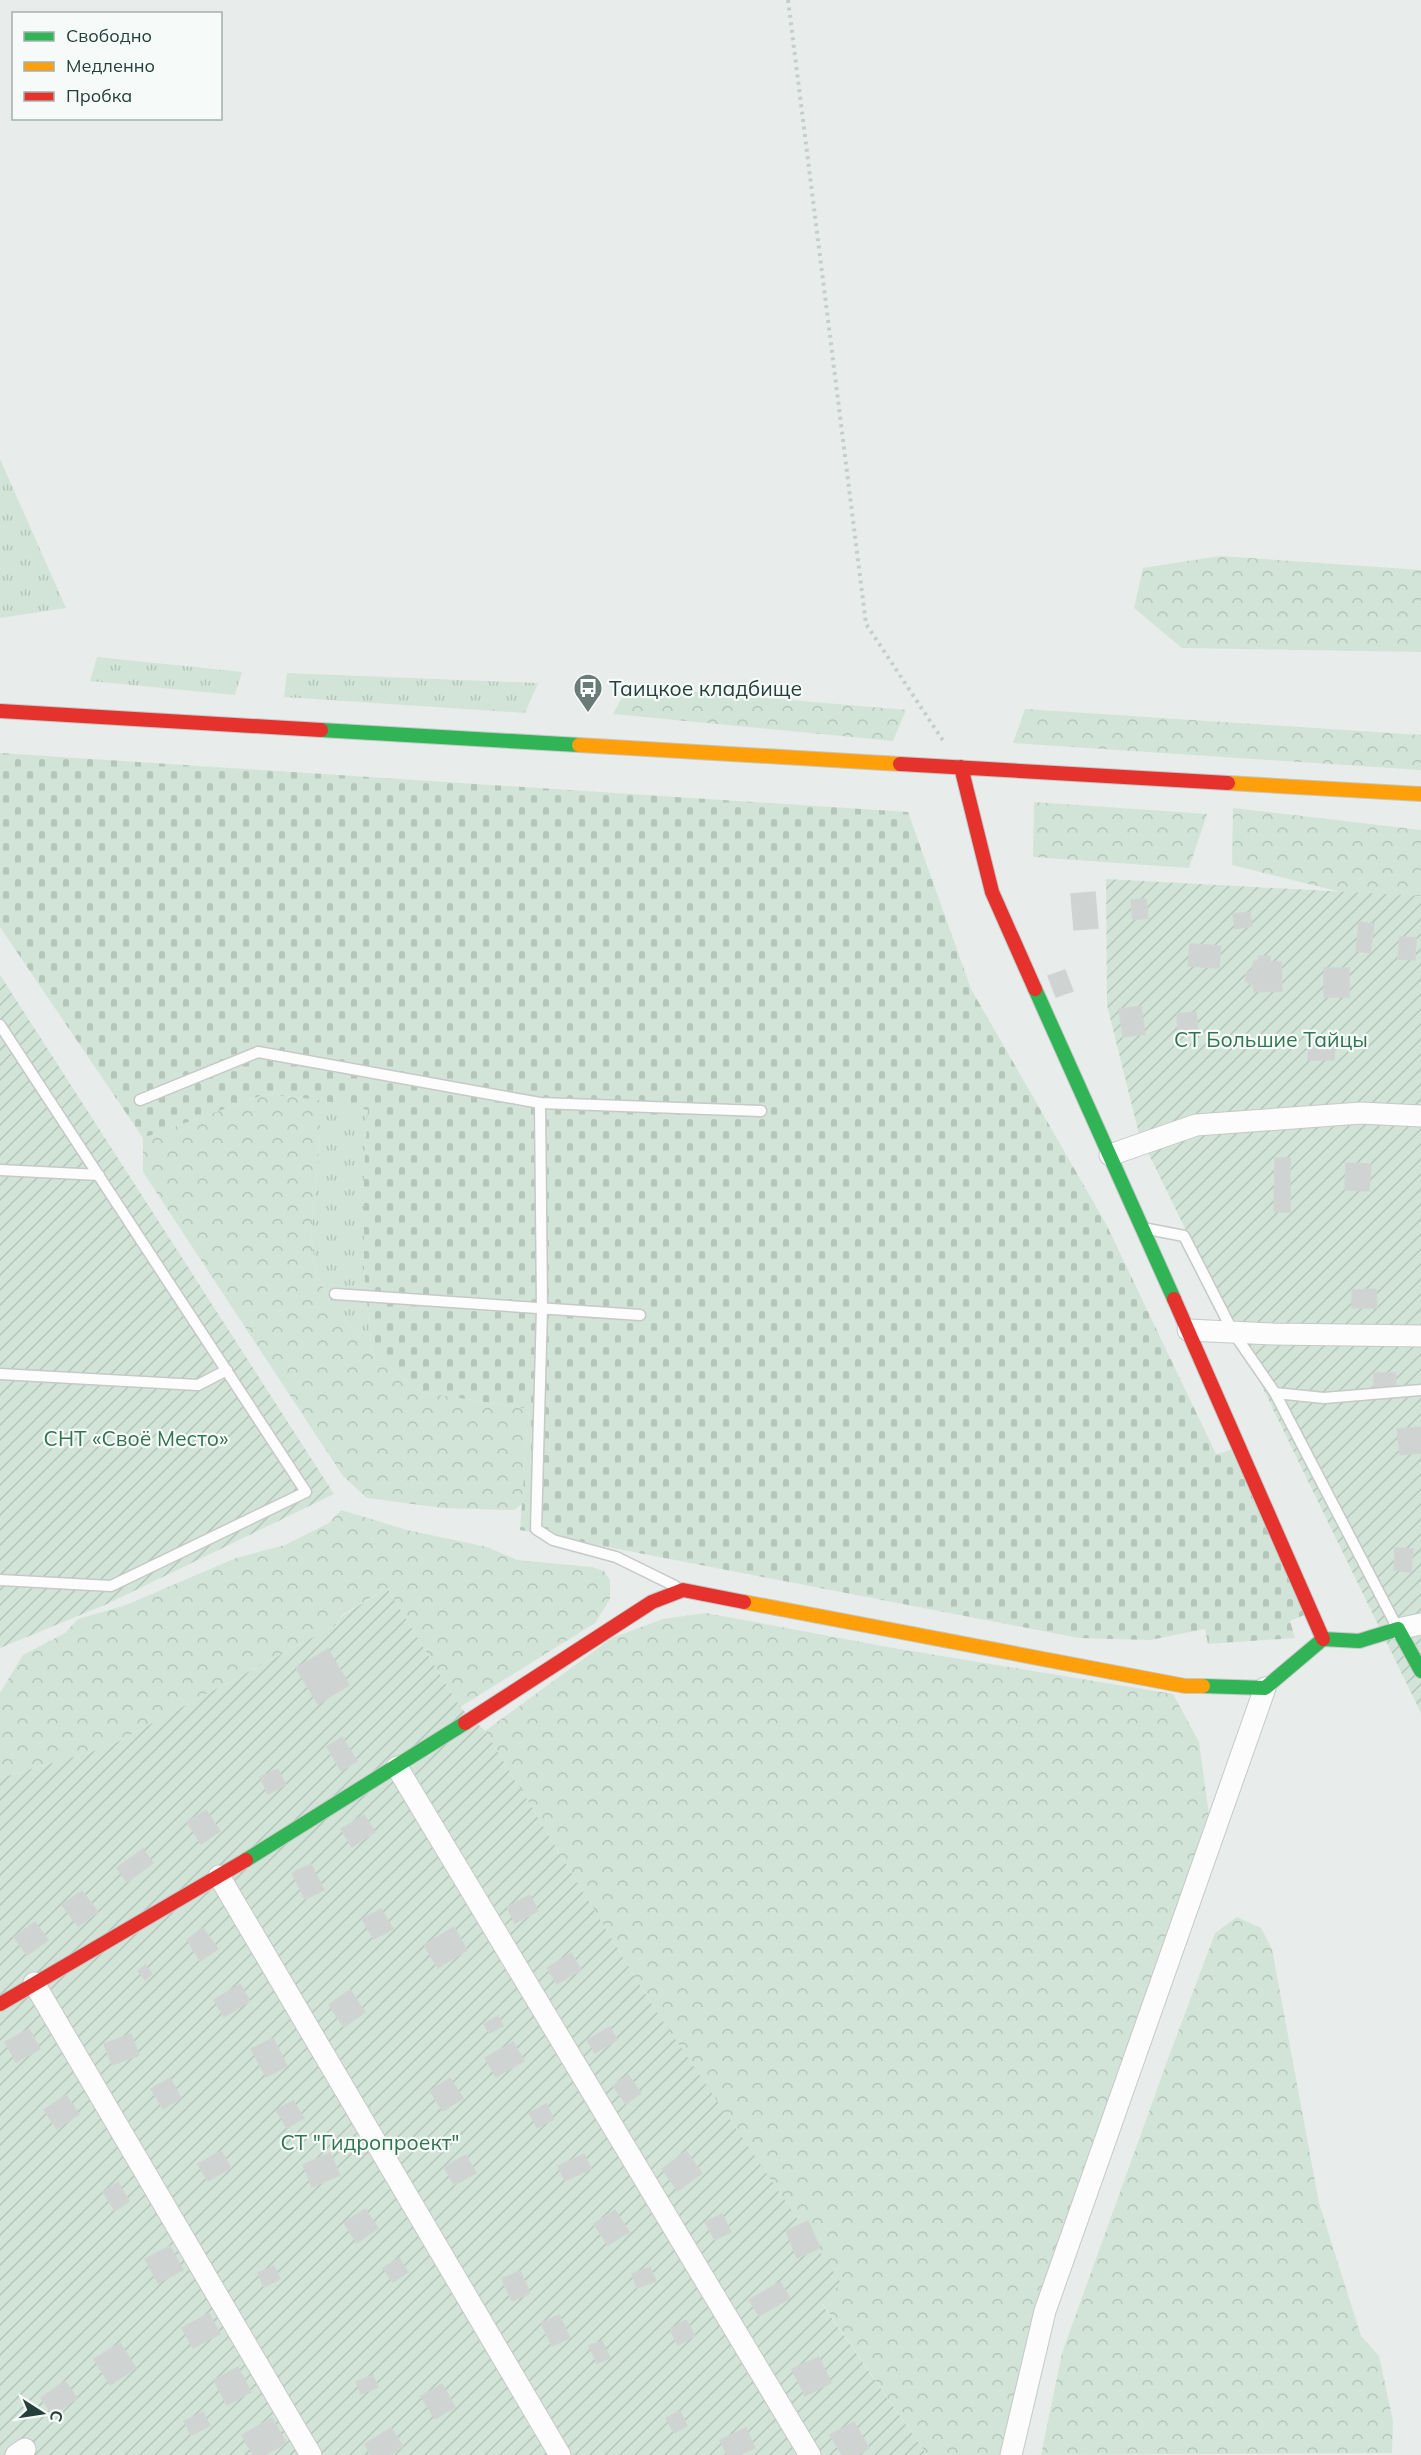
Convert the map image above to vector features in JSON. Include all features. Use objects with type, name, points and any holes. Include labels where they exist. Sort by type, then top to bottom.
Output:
[{"type":"street","points":[[0,711],[1421,794]]},
{"type":"street","points":[[961,767],[992,892],[1323,1639]]},
{"type":"street","points":[[1110,1155],[1196,1125],[1361,1113],[1421,1116]]},
{"type":"street","points":[[1188,1330],[1421,1336]]},
{"type":"street","points":[[0,2004],[219,1876],[397,1767],[652,1602],[683,1590],[1185,1686],[1265,1688]]},
{"type":"street","points":[[1011,2455],[1045,2311],[1265,1688],[1323,1639],[1359,1641],[1421,1624]]},
{"type":"street","points":[[1398,1629],[1421,1671]]},
{"type":"street","points":[[397,1767],[810,2455]]},
{"type":"street","points":[[219,1876],[560,2455]]},
{"type":"street","points":[[34,1983],[311,2455]]},
{"type":"lane","points":[[0,1025],[306,1492],[111,1586],[0,1580]]},
{"type":"lane","points":[[140,1100],[258,1052],[540,1103],[761,1111]]},
{"type":"lane","points":[[540,1103],[542,1308],[536,1529],[553,1540],[616,1557],[683,1590]]},
{"type":"lane","points":[[0,1170],[99,1175]]},
{"type":"lane","points":[[1142,1227],[1184,1236],[1233,1332],[1275,1393],[1398,1629]]},
{"type":"lane","points":[[335,1294],[640,1315]]},
{"type":"lane","points":[[0,1374],[198,1385],[227,1370]]},
{"type":"lane","points":[[1275,1393],[1324,1398],[1421,1390]]},
{"type":"path","points":[[788,0],[866,624],[961,767]]},
{"type":"green space","points":[[0,459],[66,608],[0,618]]},
{"type":"green space","points":[[1220,556],[1421,570],[1421,652],[1182,648],[1134,608],[1143,568]]},
{"type":"green space","points":[[97,657],[242,672],[235,695],[90,681]]},
{"type":"green space","points":[[287,673],[538,683],[525,713],[284,697]]},
{"type":"green space","points":[[628,686],[906,710],[893,741],[613,714]]},
{"type":"green space","points":[[1025,709],[1421,735],[1421,770],[1013,743]]},
{"type":"green space","points":[[0,753],[908,812],[971,989],[1106,1224],[1216,1454],[1231,1450],[1309,1613],[1290,1621],[1295,1638],[1208,1644],[1205,1629],[1150,1640],[1079,1638],[520,1530],[529,1409],[421,1392],[372,1353],[364,1270],[364,1170],[368,1110],[320,1100],[266,1094],[143,1138],[0,927]]},
{"type":"green space","points":[[1034,802],[1207,814],[1189,868],[1033,857]]},
{"type":"green space","points":[[1233,808],[1421,830],[1421,906],[1394,905],[1232,865]]},
{"type":"green space","name":"СТ Большие Тайцы","points":[[1106,879],[1421,896],[1421,1713],[1139,1134],[1107,1005]]},
{"type":"green space","name":"СНТ «Своё Место»","points":[[0,975],[334,1494],[107,1604],[0,1648]]},
{"type":"green space","points":[[266,1094],[320,1100],[320,1136],[311,1234],[316,1274],[331,1303],[372,1353],[421,1392],[529,1409],[522,1504],[514,1510],[443,1508],[367,1498],[343,1476],[143,1172],[143,1138]]},
{"type":"green space","points":[[320,1100],[368,1110],[364,1170],[364,1270],[372,1353],[331,1303],[316,1274],[311,1234],[320,1136]]},
{"type":"green space","points":[[341,1510],[407,1530],[487,1547],[517,1560],[592,1567],[604,1571],[610,1580],[610,1599],[595,1623],[460,1707],[387,1588],[342,1615],[336,1625],[108,1747],[0,1778],[0,1693],[23,1655],[65,1633],[78,1619],[126,1605],[236,1558],[285,1545],[329,1523]]},
{"type":"green space","name":"СТ \"Гидропроект\"","points":[[387,1588],[460,1707],[485,1731],[654,2008],[841,2283],[822,2304],[927,2455],[0,2455],[0,1778],[108,1747],[336,1625],[342,1616]]},
{"type":"green space","points":[[706,1613],[893,1648],[1173,1694],[1199,1742],[1209,1815],[1005,2455],[927,2455],[822,2303],[654,2008],[485,1731],[612,1638],[663,1619]]},
{"type":"green space","points":[[1237,1917],[1261,1928],[1272,1949],[1319,2203],[1361,2336],[1379,2356],[1393,2421],[1392,2453],[1041,2455],[1062,2353],[1168,2059],[1215,1933]]},
{"type":"building","points":[[1095,892],[1098,928],[1074,930],[1071,894]]},
{"type":"building","points":[[1146,899],[1148,918],[1133,920],[1131,900]]},
{"type":"building","points":[[1250,912],[1252,926],[1235,929],[1233,914]]},
{"type":"building","points":[[1359,922],[1374,924],[1370,953],[1356,951]]},
{"type":"building","points":[[1400,937],[1416,938],[1415,960],[1398,959]]},
{"type":"building","points":[[1190,944],[1221,946],[1219,968],[1188,966]]},
{"type":"building","points":[[1259,956],[1270,956],[1270,962],[1281,962],[1282,991],[1254,992],[1253,985],[1246,981],[1246,974],[1252,970],[1254,961],[1258,961]]},
{"type":"building","points":[[1324,968],[1349,968],[1349,997],[1324,997]]},
{"type":"building","points":[[1065,970],[1073,991],[1056,997],[1048,976]]},
{"type":"building","points":[[1141,1006],[1145,1034],[1123,1037],[1119,1009]]},
{"type":"building","points":[[1196,1012],[1198,1030],[1178,1032],[1177,1014]]},
{"type":"building","points":[[1309,1043],[1335,1044],[1334,1060],[1308,1060]]},
{"type":"building","points":[[1275,1158],[1290,1158],[1290,1212],[1274,1212]]},
{"type":"building","points":[[1346,1163],[1371,1164],[1369,1191],[1345,1190]]},
{"type":"building","points":[[1376,1289],[1377,1308],[1352,1308],[1352,1290]]},
{"type":"building","points":[[1374,1373],[1396,1373],[1395,1392],[1374,1392]]},
{"type":"building","points":[[1421,1427],[1421,1453],[1400,1455],[1397,1429]]},
{"type":"building","points":[[1395,1548],[1413,1549],[1411,1572],[1394,1570]]},
{"type":"building","points":[[328,1649],[349,1685],[318,1704],[296,1668]]},
{"type":"building","points":[[342,1737],[357,1761],[341,1771],[327,1747]]},
{"type":"building","points":[[278,1769],[286,1785],[268,1794],[260,1777]]},
{"type":"building","points":[[206,1810],[220,1831],[201,1844],[187,1822]]},
{"type":"building","points":[[364,1815],[375,1832],[352,1847],[341,1829]]},
{"type":"building","points":[[143,1849],[153,1863],[127,1882],[117,1868]]},
{"type":"building","points":[[311,1864],[324,1890],[305,1899],[292,1873]]},
{"type":"building","points":[[82,1891],[98,1912],[78,1926],[62,1905]]},
{"type":"building","points":[[530,1895],[538,1911],[515,1923],[507,1907]]},
{"type":"building","points":[[381,1909],[393,1929],[374,1939],[362,1919]]},
{"type":"building","points":[[35,1922],[48,1940],[27,1955],[14,1937]]},
{"type":"building","points":[[454,1927],[467,1950],[438,1968],[424,1945]]},
{"type":"building","points":[[203,1928],[218,1949],[200,1961],[187,1940]]},
{"type":"building","points":[[571,1953],[581,1970],[557,1984],[547,1968]]},
{"type":"building","points":[[145,1965],[152,1974],[145,1980],[138,1971]]},
{"type":"building","points":[[240,1984],[250,2001],[224,2017],[214,2000]]},
{"type":"building","points":[[350,1990],[365,2012],[344,2027],[329,2005]]},
{"type":"building","points":[[498,2016],[503,2026],[489,2033],[484,2024]]},
{"type":"building","points":[[610,2027],[617,2040],[595,2053],[587,2040]]},
{"type":"building","points":[[29,2029],[40,2049],[16,2062],[5,2042]]},
{"type":"building","points":[[131,2034],[139,2055],[112,2065],[104,2044]]},
{"type":"building","points":[[273,2038],[287,2066],[266,2077],[251,2049]]},
{"type":"building","points":[[513,2042],[524,2061],[496,2077],[485,2058]]},
{"type":"building","points":[[628,2075],[641,2093],[626,2104],[613,2086]]},
{"type":"building","points":[[170,2078],[181,2098],[163,2109],[151,2089]]},
{"type":"building","points":[[450,2078],[463,2098],[443,2111],[430,2091]]},
{"type":"building","points":[[66,2095],[79,2114],[57,2129],[44,2110]]},
{"type":"building","points":[[293,2101],[304,2118],[287,2128],[276,2110]]},
{"type":"building","points":[[546,2104],[554,2119],[537,2128],[529,2113]]},
{"type":"building","points":[[221,2151],[231,2168],[208,2181],[198,2164]]},
{"type":"building","points":[[686,2151],[702,2173],[678,2191],[662,2169]]},
{"type":"building","points":[[330,2153],[340,2175],[312,2187],[303,2165]]},
{"type":"building","points":[[584,2154],[591,2169],[565,2181],[558,2166]]},
{"type":"building","points":[[466,2155],[476,2173],[454,2185],[444,2167]]},
{"type":"building","points":[[118,2182],[129,2201],[115,2211],[103,2192]]},
{"type":"building","points":[[365,2209],[378,2228],[357,2243],[344,2223]]},
{"type":"building","points":[[615,2210],[629,2232],[608,2245],[594,2224]]},
{"type":"building","points":[[722,2214],[731,2232],[715,2240],[705,2222]]},
{"type":"building","points":[[808,2221],[820,2248],[797,2258],[786,2231]]},
{"type":"building","points":[[170,2246],[183,2270],[158,2283],[145,2259]]},
{"type":"building","points":[[399,2258],[408,2272],[393,2282],[383,2268]]},
{"type":"building","points":[[274,2266],[280,2279],[264,2287],[258,2273]]},
{"type":"building","points":[[650,2267],[656,2281],[637,2288],[632,2274]]},
{"type":"building","points":[[520,2271],[530,2293],[512,2301],[502,2279]]},
{"type":"building","points":[[780,2282],[790,2298],[759,2316],[749,2300]]},
{"type":"building","points":[[209,2313],[220,2334],[193,2348],[182,2328]]},
{"type":"building","points":[[559,2315],[570,2338],[552,2346],[541,2323]]},
{"type":"building","points":[[686,2320],[695,2336],[678,2345],[670,2329]]},
{"type":"building","points":[[602,2341],[610,2358],[597,2363],[589,2346]]},
{"type":"building","points":[[120,2343],[136,2368],[110,2385],[94,2359]]},
{"type":"building","points":[[819,2357],[831,2383],[805,2396],[792,2369]]},
{"type":"building","points":[[238,2367],[251,2392],[227,2405],[214,2380]]},
{"type":"building","points":[[373,2375],[378,2387],[361,2394],[356,2382]]},
{"type":"building","points":[[65,2381],[77,2398],[53,2415],[41,2398]]},
{"type":"building","points":[[442,2384],[455,2407],[435,2419],[421,2396]]},
{"type":"building","points":[[680,2411],[687,2426],[674,2433],[666,2418]]},
{"type":"building","points":[[203,2412],[210,2426],[191,2435],[184,2421]]},
{"type":"building","points":[[272,2418],[286,2443],[265,2455],[253,2455],[242,2435]]},
{"type":"building","points":[[854,2422],[869,2448],[857,2455],[842,2455],[830,2435]]},
{"type":"building","points":[[391,2428],[403,2447],[389,2455],[371,2455],[365,2444]]},
{"type":"building","points":[[746,2428],[755,2448],[738,2455],[727,2455],[720,2440]]},
{"type":"traffic: fast","points":[[321,730],[579,745]]},
{"type":"traffic: fast","points":[[1035,989],[1174,1299]]},
{"type":"traffic: fast","points":[[1203,1686],[1265,1688],[1323,1639],[1359,1641],[1398,1629],[1421,1671]]},
{"type":"traffic: fast","points":[[246,1860],[465,1723]]},
{"type":"traffic: slow","points":[[579,745],[900,764]]},
{"type":"traffic: slow","points":[[1228,783],[1421,794]]},
{"type":"traffic: slow","points":[[744,1602],[1185,1686],[1203,1686]]},
{"type":"traffic: jam","points":[[0,711],[321,730]]},
{"type":"traffic: jam","points":[[900,764],[1228,783]]},
{"type":"traffic: jam","points":[[961,767],[992,892],[1035,989]]},
{"type":"traffic: jam","points":[[1174,1299],[1323,1639]]},
{"type":"traffic: jam","points":[[465,1723],[652,1602],[683,1590],[744,1602]]},
{"type":"traffic: jam","points":[[0,2004],[246,1860]]},
{"type":"place","name":"Таицкое кладбище","points":[[588,714]]}]
